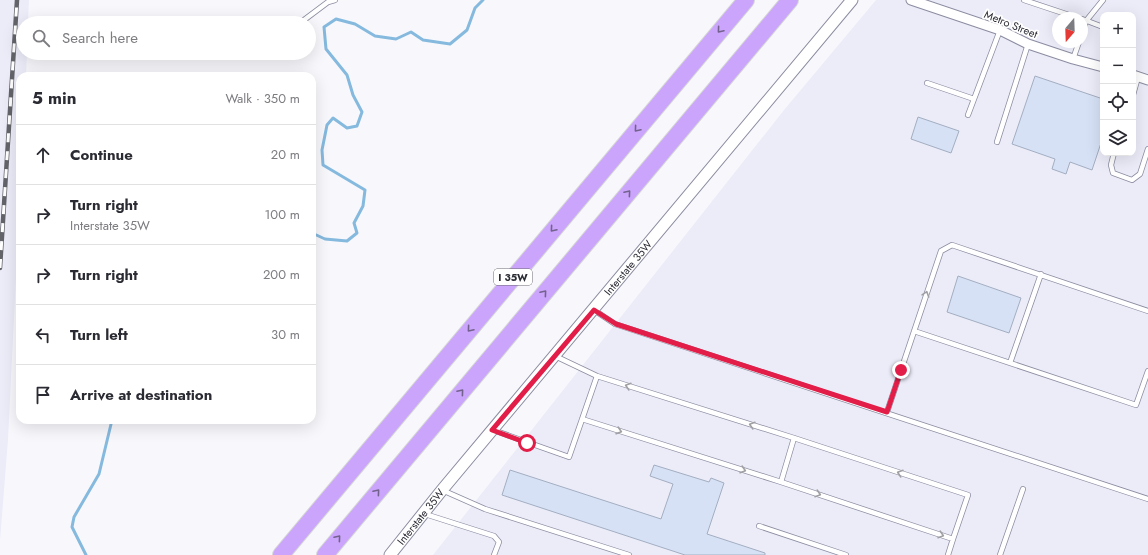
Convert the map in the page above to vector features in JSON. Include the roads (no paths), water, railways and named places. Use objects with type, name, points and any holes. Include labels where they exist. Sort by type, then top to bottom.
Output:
[{"type":"highway","name":"I 35W","points":[[280,555],[746,0]]},
{"type":"highway","name":"I 35W","points":[[324,555],[790,0]]},
{"type":"street","name":"Interstate 35W","points":[[390,555],[442,490],[852,0]]},
{"type":"street","name":"Metro Street","points":[[911,0],[1000,30],[1028,44],[1073,60],[1100,67]]},
{"type":"street","points":[[1136,76],[1148,80]]},
{"type":"lane","points":[[309,16],[328,2],[335,0]]},
{"type":"lane","points":[[1024,0],[1060,12]]},
{"type":"lane","points":[[1088,16],[1103,0]]},
{"type":"lane","points":[[1088,21],[1100,25]]},
{"type":"lane","points":[[968,115],[1000,30]]},
{"type":"lane","points":[[997,142],[1028,44]]},
{"type":"lane","points":[[1073,60],[1077,48]]},
{"type":"lane","points":[[927,83],[974,100]]},
{"type":"lane","points":[[1113,156],[1110,165],[1113,173],[1132,180],[1140,174],[1148,149]]},
{"type":"lane","points":[[887,412],[941,251],[952,245],[1148,311]]},
{"type":"lane","points":[[1010,363],[1040,274]]},
{"type":"lane","points":[[594,310],[616,324],[1148,499]]},
{"type":"lane","points":[[914,331],[1136,405],[1148,371]]},
{"type":"lane","points":[[555,356],[597,376],[968,495],[948,555]]},
{"type":"lane","points":[[492,430],[569,457],[597,376]]},
{"type":"lane","points":[[582,419],[954,539]]},
{"type":"lane","points":[[780,482],[794,438]]},
{"type":"lane","points":[[1000,555],[1023,489]]},
{"type":"lane","points":[[442,490],[485,509],[629,555]]},
{"type":"lane","points":[[423,513],[494,536],[499,542],[494,555]]},
{"type":"lane","points":[[759,526],[846,555]]},
{"type":"waterway","points":[[316,235],[325,239],[347,241],[357,233],[354,223],[363,206],[365,190],[323,165],[322,150],[327,125],[333,118],[347,128],[357,126],[362,112],[353,95],[347,75],[326,49],[324,27],[336,19],[355,24],[375,36],[396,39],[411,32],[423,40],[450,44],[467,30],[475,8],[483,0]]},
{"type":"waterway","points":[[86,555],[72,527],[74,517],[99,474],[111,424]]},
{"type":"railway","points":[[0,268],[17,0]]}]
